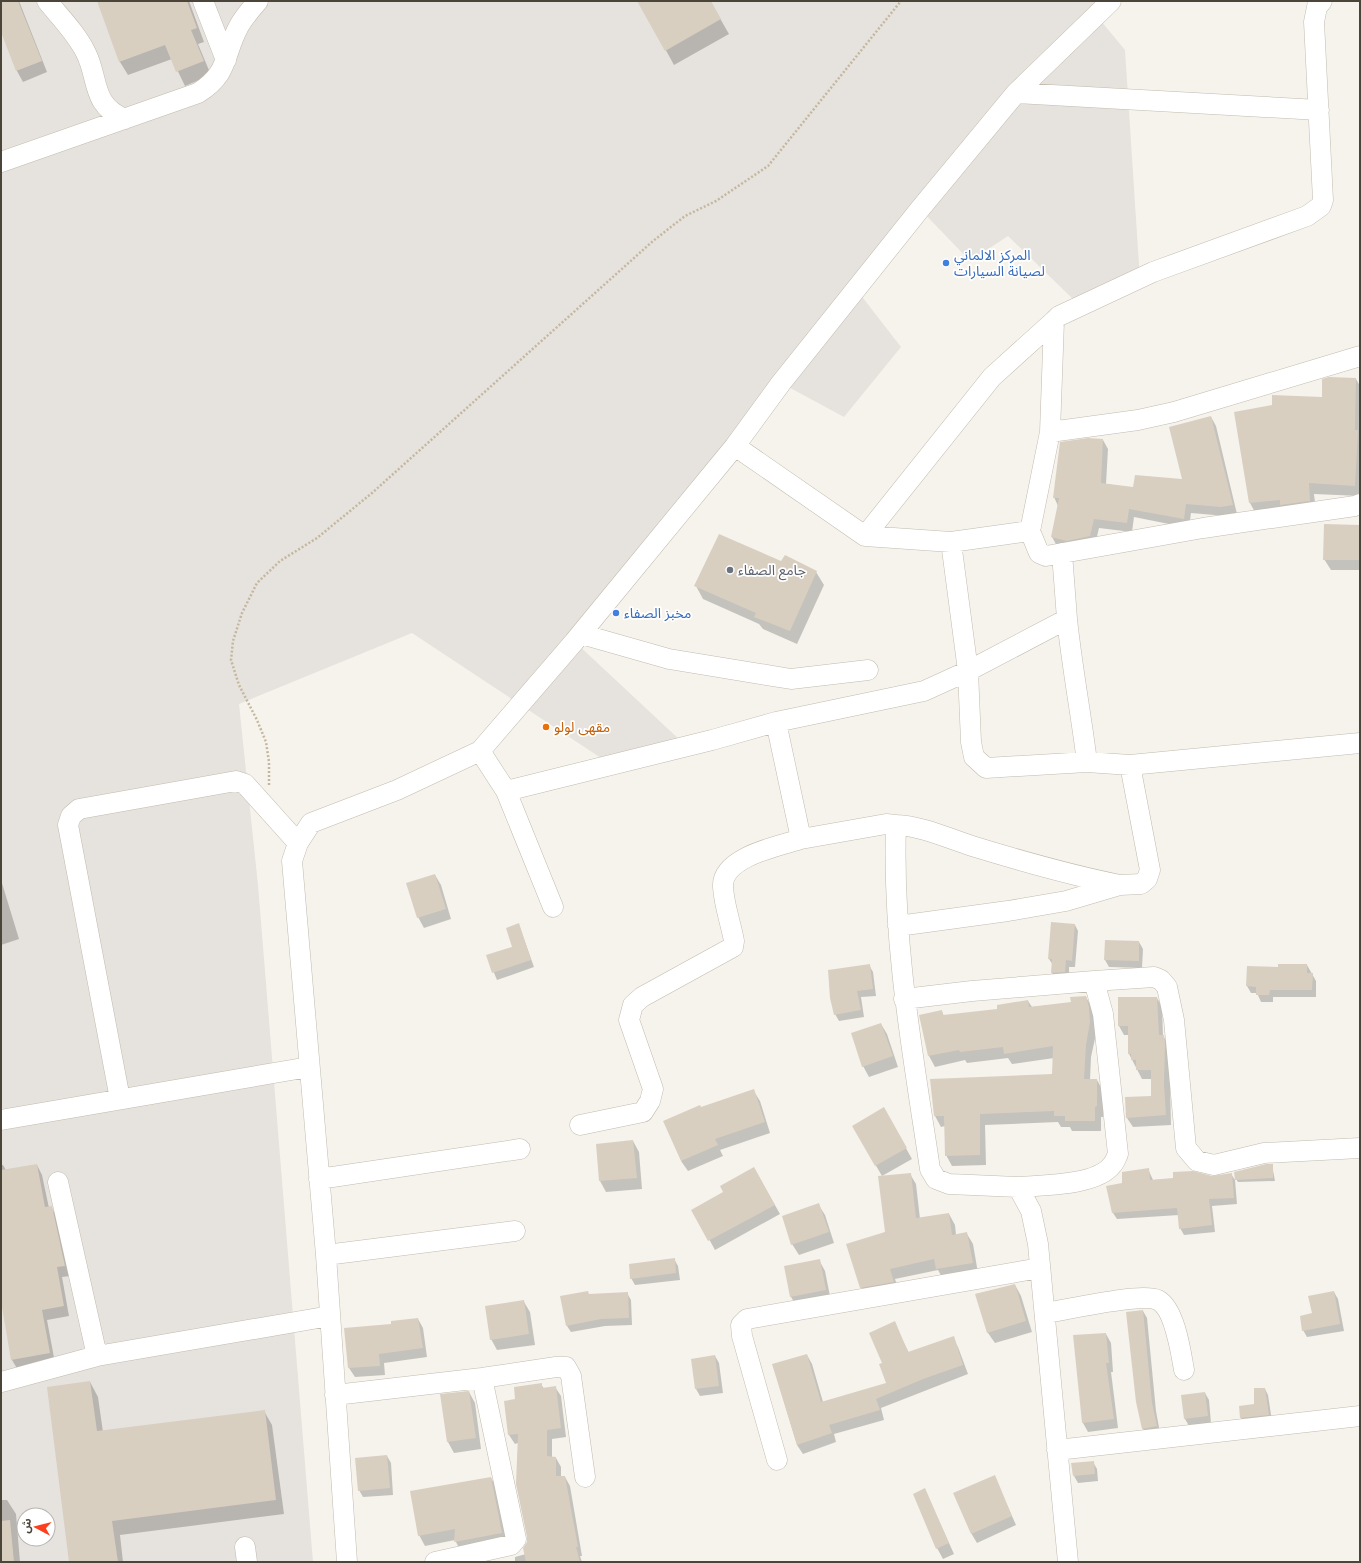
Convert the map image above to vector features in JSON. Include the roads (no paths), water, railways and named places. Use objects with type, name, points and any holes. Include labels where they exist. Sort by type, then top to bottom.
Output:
[{"type":"street","points":[[47,1],[86,53],[94,83],[104,104],[112,114],[124,119]]},
{"type":"street","points":[[203,1],[226,60]]},
{"type":"street","points":[[1,162],[198,94],[214,83],[226,60],[238,26],[258,1]]},
{"type":"street","points":[[347,1562],[326,1255],[292,861],[298,843],[311,822],[397,790],[480,751],[581,634],[735,446],[781,382],[920,209],[1016,93],[1111,1]]},
{"type":"street","points":[[864,536],[992,377],[1059,316],[1153,272],[1315,212],[1321,206],[1323,200],[1314,22],[1317,7],[1322,1]]},
{"type":"street","points":[[1016,93],[1318,110]]},
{"type":"street","points":[[1054,321],[1050,432],[1030,531],[1039,553],[1042,556],[1062,554],[1202,528],[1355,506],[1360,504]]},
{"type":"street","points":[[1050,432],[1138,420],[1174,412],[1360,356]]},
{"type":"street","points":[[735,446],[864,536],[951,542],[1030,531]]},
{"type":"street","points":[[951,542],[968,671],[974,757],[986,768],[1087,762],[1130,766],[1360,743]]},
{"type":"street","points":[[1062,554],[1071,658],[1079,698],[1087,762]]},
{"type":"street","points":[[506,790],[776,722],[924,691],[968,671],[1067,619]]},
{"type":"street","points":[[581,634],[670,659],[792,679],[868,670]]},
{"type":"street","points":[[776,722],[801,838]]},
{"type":"street","points":[[480,751],[506,790],[553,907]]},
{"type":"street","points":[[898,926],[1008,911],[1066,901],[1120,885],[1141,884],[1147,879],[1150,870],[1130,766]]},
{"type":"street","points":[[120,1099],[68,825],[71,816],[79,810],[236,781],[245,784],[298,843]]},
{"type":"street","points":[[580,1125],[643,1112],[650,1101],[653,1089],[629,1020],[633,1005],[642,997],[733,947],[734,941],[723,886],[729,869],[741,859],[801,838],[886,824],[912,826],[972,846],[1080,877],[1120,885]]},
{"type":"street","points":[[896,825],[898,926],[904,999],[930,1169],[936,1179],[948,1184],[1018,1187],[1082,1181],[1104,1172],[1112,1166],[1118,1154],[1103,1014],[1094,981]]},
{"type":"street","points":[[904,999],[972,991],[1154,977],[1161,980],[1167,987],[1174,1020],[1186,1148],[1197,1162],[1214,1165],[1264,1153],[1360,1148]]},
{"type":"street","points":[[1,1120],[310,1067]]},
{"type":"street","points":[[319,1179],[520,1149]]},
{"type":"street","points":[[58,1182],[97,1356]]},
{"type":"street","points":[[1018,1187],[1031,1211],[1038,1244],[1068,1562]]},
{"type":"street","points":[[326,1255],[515,1231]]},
{"type":"street","points":[[777,1460],[742,1336],[741,1325],[746,1320],[1040,1268]]},
{"type":"street","points":[[1045,1314],[1141,1297],[1158,1300],[1166,1307],[1179,1336],[1184,1370]]},
{"type":"street","points":[[1,1382],[97,1356],[330,1316]]},
{"type":"street","points":[[335,1395],[482,1378],[556,1367],[566,1367],[571,1376],[585,1477]]},
{"type":"street","points":[[435,1562],[512,1545],[516,1539],[505,1480],[482,1378]]},
{"type":"street","points":[[1057,1450],[1360,1416]]},
{"type":"place","name":"المركز الالماني لصيانة السيارات","points":[[946,263]]},
{"type":"place","name":"جامع الصفاء","points":[[730,570]]},
{"type":"place","name":"مخبز الصفاء","points":[[616,613]]},
{"type":"place","name":"مقهى لولو","points":[[546,727]]}]
